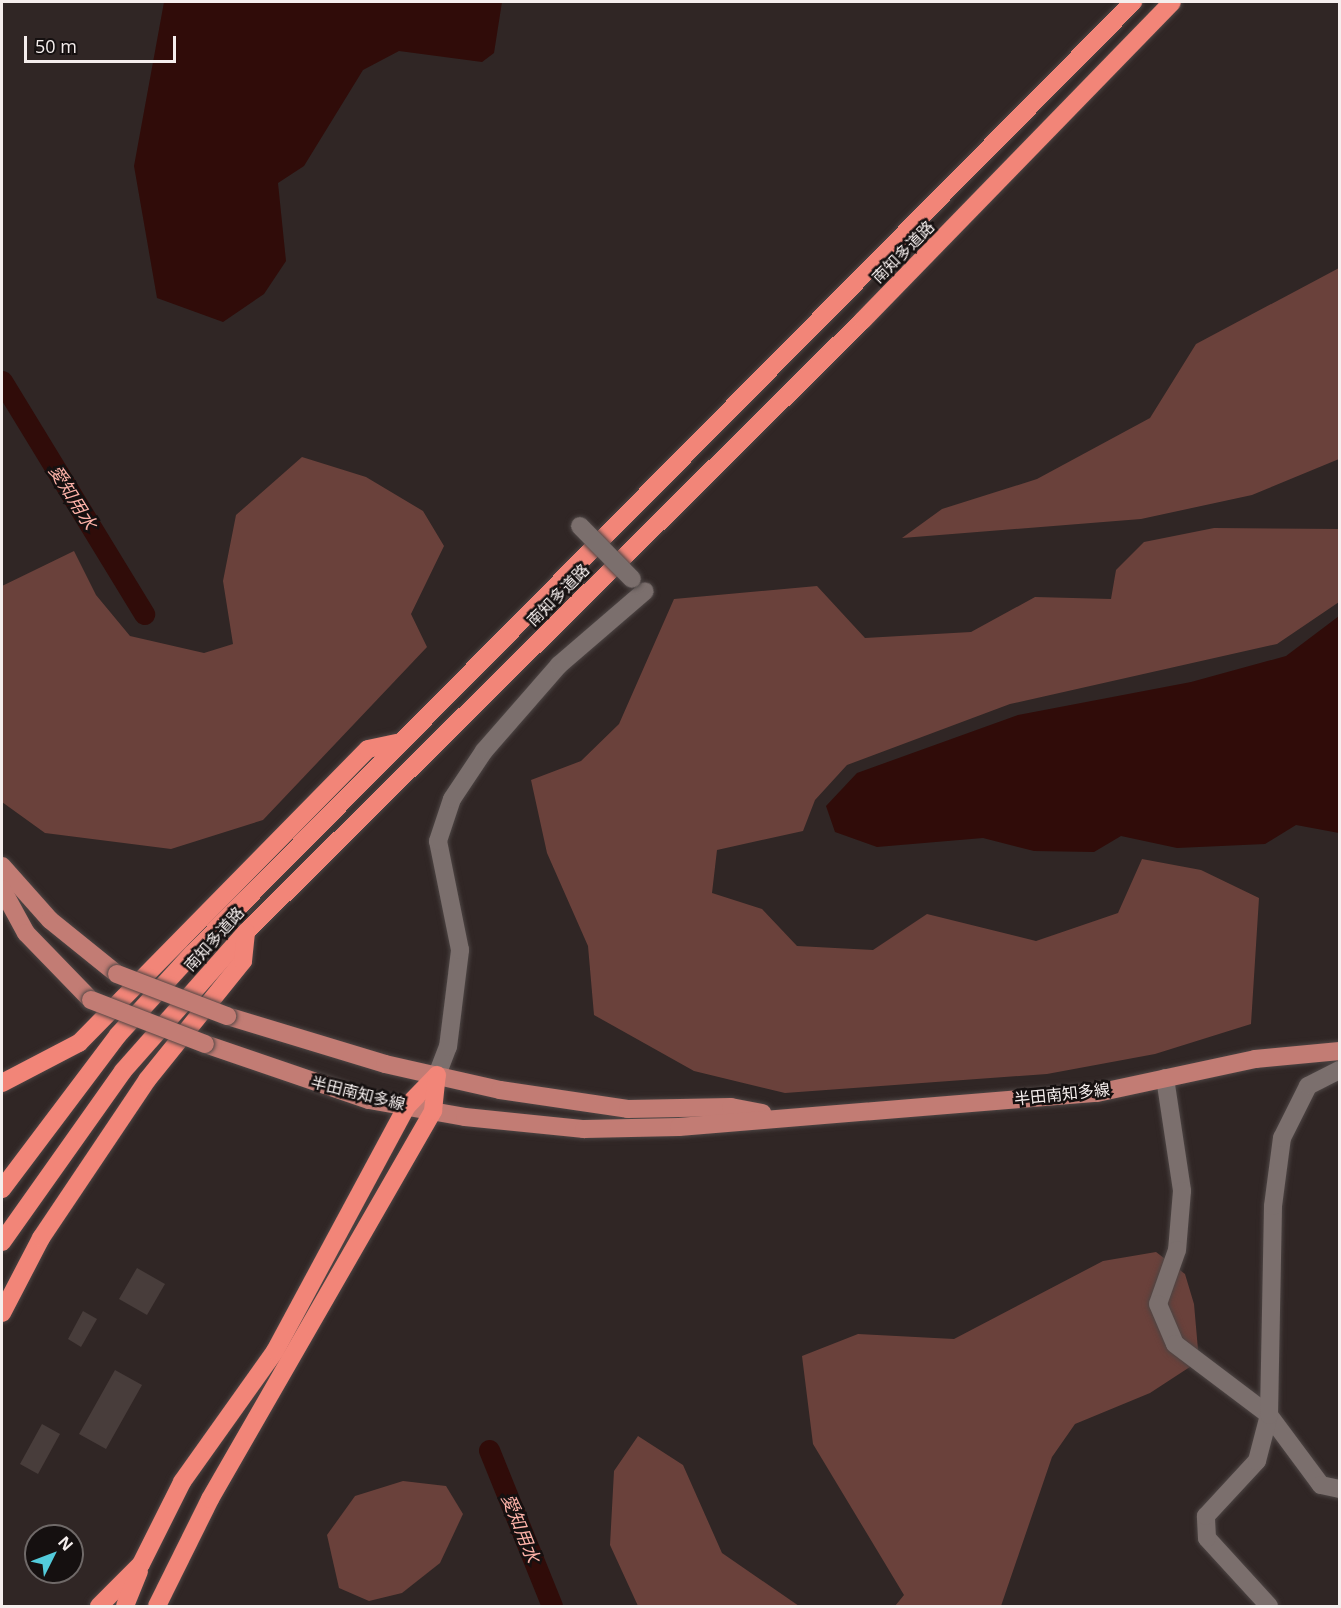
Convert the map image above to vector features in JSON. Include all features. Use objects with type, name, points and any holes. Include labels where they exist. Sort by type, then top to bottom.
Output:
[{"type":"highway","name":"南知多道路","points":[[2,1189],[118,1035],[397,743],[827,315],[1133,2]]},
{"type":"highway","name":"南知多道路","points":[[2,1242],[123,1071],[246,932],[864,320],[1173,2]]},
{"type":"highway","points":[[2,1083],[79,1043],[368,748],[397,743]]},
{"type":"highway","points":[[2,1313],[41,1238],[147,1080],[243,961],[246,932]]},
{"type":"highway","points":[[125,1606],[141,1564],[182,1482],[275,1351],[407,1106],[436,1075]]},
{"type":"highway","points":[[157,1606],[210,1498],[433,1111],[436,1075]]},
{"type":"highway","points":[[99,1606],[141,1564]]},
{"type":"highway","points":[[164,1606],[170,1582]]},
{"type":"main road","name":"半田南知多線","points":[[2,866],[50,920],[117,974],[227,1016],[436,1075],[500,1090],[628,1109],[731,1107],[782,1116]]},
{"type":"main road","name":"半田南知多線","points":[[2,889],[26,933],[91,1000],[205,1044],[369,1100],[433,1111],[585,1129],[679,1127],[782,1116],[1097,1093],[1255,1059],[1340,1051]]},
{"type":"street","points":[[436,1075],[448,1047],[460,950],[438,841],[452,799],[484,751],[558,665],[638,585],[580,526]]},
{"type":"street","points":[[1269,1606],[1207,1538],[1206,1516],[1257,1461],[1269,1415],[1273,1206],[1282,1138],[1308,1086],[1340,1070]]},
{"type":"street","points":[[1165,1078],[1182,1191],[1177,1250],[1158,1304],[1175,1344],[1269,1415],[1321,1485],[1340,1489]]},
{"type":"shaded area","points":[[164,2],[502,2],[494,53],[482,62],[399,51],[363,70],[304,166],[278,183],[286,261],[264,294],[223,322],[157,298],[134,166]]},
{"type":"shaded area","points":[[1339,268],[1339,459],[1252,495],[1141,519],[902,538],[942,509],[1037,479],[1150,418],[1196,344]]},
{"type":"shaded area","points":[[302,457],[366,477],[423,511],[444,546],[411,614],[427,647],[263,820],[171,849],[45,833],[2,802],[2,586],[74,551],[96,595],[130,636],[204,653],[233,644],[223,581],[236,515]]},
{"type":"shaded area","points":[[1214,528],[1339,529],[1339,602],[1277,644],[1010,704],[847,765],[815,800],[803,831],[717,850],[712,893],[762,909],[797,946],[873,950],[927,914],[1036,941],[1118,913],[1142,859],[1201,870],[1259,898],[1251,1024],[1155,1054],[1047,1074],[785,1093],[694,1071],[594,1015],[588,946],[547,853],[531,780],[581,761],[619,724],[674,599],[817,586],[865,638],[971,632],[1035,597],[1111,599],[1116,570],[1144,542]]},
{"type":"shaded area","points":[[1339,616],[1339,833],[1296,825],[1265,844],[1177,848],[1121,836],[1094,852],[1034,851],[983,838],[877,847],[835,832],[826,806],[857,773],[1018,715],[1191,682],[1286,656]]},
{"type":"shaded area","points":[[1156,1252],[1185,1274],[1194,1304],[1199,1361],[1150,1393],[1075,1424],[1052,1457],[1001,1606],[895,1606],[904,1595],[813,1444],[802,1356],[858,1334],[954,1339],[1103,1261]]},
{"type":"shaded area","points":[[638,1436],[683,1465],[722,1553],[799,1606],[638,1606],[610,1545],[614,1471]]},
{"type":"shaded area","points":[[403,1481],[446,1486],[463,1514],[440,1563],[402,1593],[369,1601],[339,1588],[327,1535],[355,1496]]},
{"type":"building","points":[[137,1268],[165,1284],[147,1315],[119,1299]]},
{"type":"building","points":[[83,1311],[97,1319],[81,1347],[68,1339]]},
{"type":"building","points":[[115,1370],[142,1385],[106,1449],[79,1434]]},
{"type":"building","points":[[42,1424],[60,1434],[38,1474],[20,1464]]},
{"type":"waterway","name":"愛知用水","points":[[2,381],[144,614]]},
{"type":"waterway","name":"愛知用水","points":[[489,1450],[552,1606]]}]
